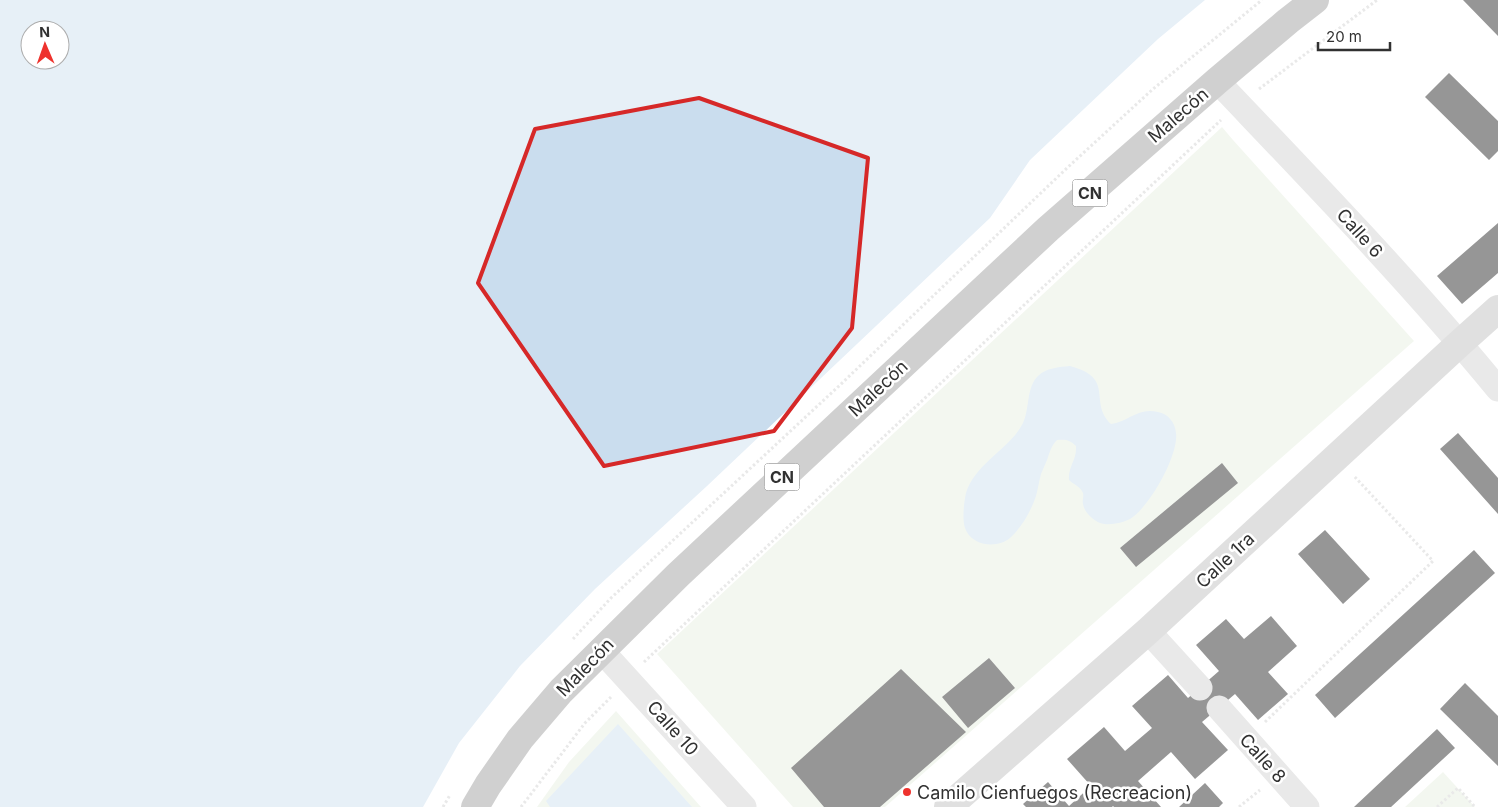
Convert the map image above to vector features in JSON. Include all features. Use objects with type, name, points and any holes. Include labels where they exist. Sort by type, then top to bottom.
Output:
[{"type":"highway","name":"Malecón","points":[[475,807],[520,739],[561,691],[678,574],[1048,229],[1288,21],[1315,0]]},
{"type":"street","name":"Calle 6","points":[[1217,82],[1337,207],[1460,342],[1498,389]]},
{"type":"street","name":"Calle 1ra","points":[[948,807],[1148,631],[1498,309]]},
{"type":"street","points":[[1148,631],[1200,688]]},
{"type":"street","name":"Calle 10","points":[[601,650],[744,807]]},
{"type":"street","name":"Calle 8","points":[[1219,708],[1308,807]]},
{"type":"path","points":[[521,807],[585,723],[668,638],[1239,104],[1377,0]]},
{"type":"path","points":[[1246,740],[1433,561],[1336,457]]},
{"type":"path","points":[[1437,807],[1458,788],[1475,807]]},
{"type":"highlighted area","points":[[699,98],[868,158],[852,328],[774,431],[604,466],[478,283],[535,129]]},
{"type":"green space","points":[[1222,127],[1414,341],[885,807],[793,807],[657,654]]},
{"type":"green space","points":[[616,711],[701,807],[537,807],[569,762]]},
{"type":"green space","points":[[1443,772],[1475,807],[1405,807]]},
{"type":"water","points":[[0,0],[1205,0],[1158,39],[1030,160],[990,218],[707,486],[595,589],[520,666],[459,743],[423,807],[0,807]]},
{"type":"water","points":[[1070,366],[1084,371],[1093,377],[1099,391],[1101,407],[1111,424],[1145,411],[1162,413],[1170,419],[1176,433],[1176,443],[1168,467],[1154,493],[1138,513],[1123,522],[1115,524],[1100,523],[1087,513],[1083,504],[1082,491],[1069,480],[1076,446],[1068,440],[1057,440],[1052,447],[1041,474],[1032,507],[1018,529],[1010,538],[998,544],[978,542],[968,534],[964,524],[963,515],[966,493],[970,482],[1010,441],[1023,423],[1030,392],[1038,376],[1057,367]]},
{"type":"water","points":[[618,724],[692,807],[550,807],[546,801]]},
{"type":"building","points":[[1463,0],[1498,0],[1498,36]]},
{"type":"building","points":[[1449,73],[1498,121],[1498,151],[1489,160],[1425,97]]},
{"type":"building","points":[[1498,223],[1498,273],[1462,304],[1437,276]]},
{"type":"building","points":[[1458,433],[1498,478],[1498,514],[1440,449]]},
{"type":"building","points":[[1222,463],[1238,483],[1136,567],[1120,548]]},
{"type":"building","points":[[1325,530],[1370,579],[1343,604],[1298,554]]},
{"type":"building","points":[[1474,550],[1495,573],[1335,718],[1315,695]]},
{"type":"building","points":[[1271,616],[1297,646],[1268,672],[1288,694],[1258,720],[1235,694],[1202,722],[1228,750],[1195,779],[1171,752],[1138,781],[1161,807],[1026,807],[1023,804],[1048,782],[1069,806],[1091,786],[1067,759],[1104,727],[1125,751],[1152,728],[1132,706],[1168,675],[1188,698],[1219,671],[1196,645],[1226,619],[1244,639]]},
{"type":"building","points":[[989,658],[1015,688],[968,728],[942,697]]},
{"type":"building","points":[[901,669],[966,732],[880,807],[824,807],[791,768]]},
{"type":"building","points":[[1465,683],[1498,716],[1498,766],[1440,709]]},
{"type":"building","points":[[1437,729],[1455,748],[1391,807],[1354,807]]},
{"type":"building","points":[[1205,783],[1223,803],[1219,807],[1179,807]]},
{"type":"place","name":"Camilo Cienfuegos (Recreacion)","points":[[907,792]]}]
